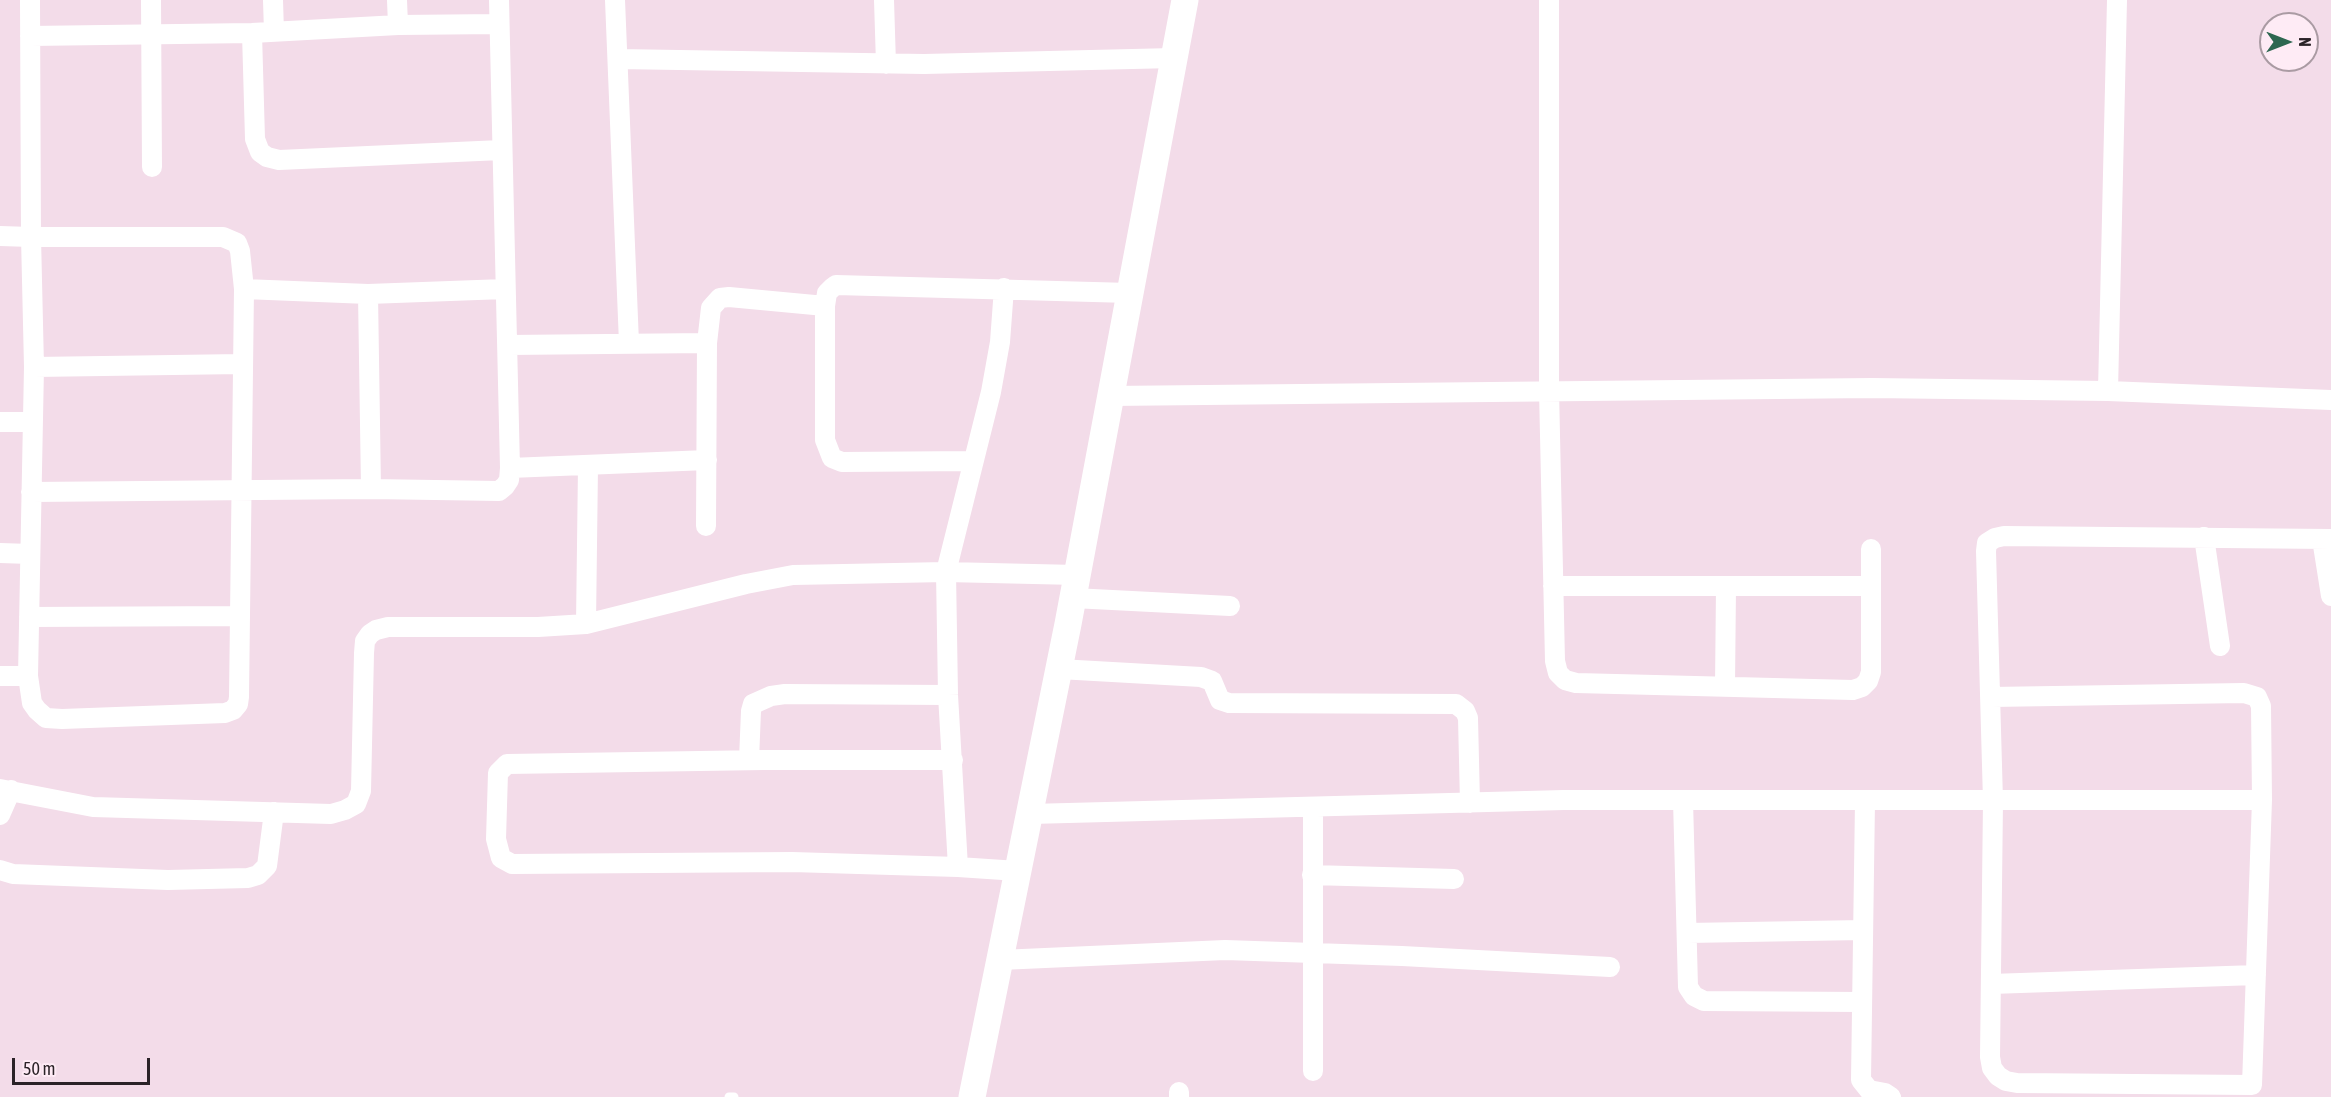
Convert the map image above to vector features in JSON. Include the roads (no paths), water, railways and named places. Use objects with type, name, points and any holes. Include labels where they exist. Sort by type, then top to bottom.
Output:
[{"type":"street","points":[[0,236],[31,237],[229,238],[237,243],[244,290],[238,704],[233,710],[225,713],[62,719],[46,718],[32,703],[28,676],[34,367],[31,237],[30,0]]},
{"type":"street","points":[[151,0],[152,167]]},
{"type":"street","points":[[273,0],[274,32]]},
{"type":"street","points":[[397,0],[398,25]]},
{"type":"street","points":[[31,492],[371,489],[499,491],[509,480],[510,468],[499,0]]},
{"type":"street","points":[[615,0],[629,343]]},
{"type":"street","points":[[884,0],[886,63]]},
{"type":"street","points":[[972,1097],[1059,669],[1185,0]]},
{"type":"street","points":[[1549,0],[1549,390],[1555,662],[1558,673],[1565,680],[1576,683],[1853,690],[1862,687],[1868,681],[1871,672],[1871,549]]},
{"type":"street","points":[[2108,391],[2117,0]]},
{"type":"street","points":[[30,36],[252,33],[398,25],[499,24]]},
{"type":"street","points":[[252,33],[255,139],[260,152],[267,157],[279,160],[501,150]]},
{"type":"street","points":[[618,58],[886,63],[1174,58]]},
{"type":"street","points":[[973,461],[842,462],[832,458],[825,440],[825,306],[827,293],[836,285],[1130,293]]},
{"type":"street","points":[[958,867],[948,695],[946,572],[995,368],[1004,288]]},
{"type":"street","points":[[244,290],[368,294],[505,289]]},
{"type":"street","points":[[368,294],[371,489]]},
{"type":"street","points":[[706,526],[707,343],[711,308],[714,302],[720,298],[729,297],[825,306]]},
{"type":"street","points":[[508,345],[707,343]]},
{"type":"street","points":[[34,367],[242,364]]},
{"type":"street","points":[[1110,396],[1872,388],[2108,391],[2331,400]]},
{"type":"street","points":[[0,422],[32,422]]},
{"type":"street","points":[[510,468],[707,459]]},
{"type":"street","points":[[586,624],[588,466]]},
{"type":"street","points":[[1990,697],[2252,694],[2257,697],[2261,706],[2262,800],[2252,1091],[2017,1083],[2006,1081],[1992,1068],[1990,1058],[1993,801],[1990,697],[1988,543],[2004,536],[2326,539],[2331,596]]},
{"type":"street","points":[[2204,537],[2220,646]]},
{"type":"street","points":[[0,553],[30,554]]},
{"type":"street","points":[[0,815],[6,790],[93,807],[331,814],[345,810],[356,804],[362,791],[365,641],[370,634],[388,627],[538,627],[586,624],[746,584],[794,575],[946,572],[1230,606]]},
{"type":"street","points":[[1553,586],[1871,586]]},
{"type":"street","points":[[1725,687],[1726,587]]},
{"type":"street","points":[[29,618],[240,616]]},
{"type":"street","points":[[1059,669],[1201,677],[1212,681],[1220,700],[1230,703],[1456,704],[1462,707],[1468,718],[1470,803]]},
{"type":"street","points":[[0,676],[28,676]]},
{"type":"street","points":[[749,760],[753,704],[771,696],[785,694],[948,695]]},
{"type":"street","points":[[953,760],[749,760],[507,764],[498,773],[496,839],[499,853],[505,862],[512,864],[792,862],[1018,871]]},
{"type":"street","points":[[1030,814],[1470,803],[2262,800]]},
{"type":"street","points":[[1683,801],[1688,987],[1695,996],[1704,1001],[1861,1002]]},
{"type":"street","points":[[1865,801],[1861,1080],[1869,1090],[1885,1093],[1891,1097]]},
{"type":"street","points":[[1313,807],[1311,953],[1313,1071]]},
{"type":"street","points":[[0,870],[14,874],[168,880],[248,878],[258,875],[267,866],[274,812]]},
{"type":"street","points":[[1312,875],[1454,879]]},
{"type":"street","points":[[1687,933],[1863,930]]},
{"type":"street","points":[[1000,960],[1225,950],[1610,967]]},
{"type":"street","points":[[1991,984],[2256,975]]}]
